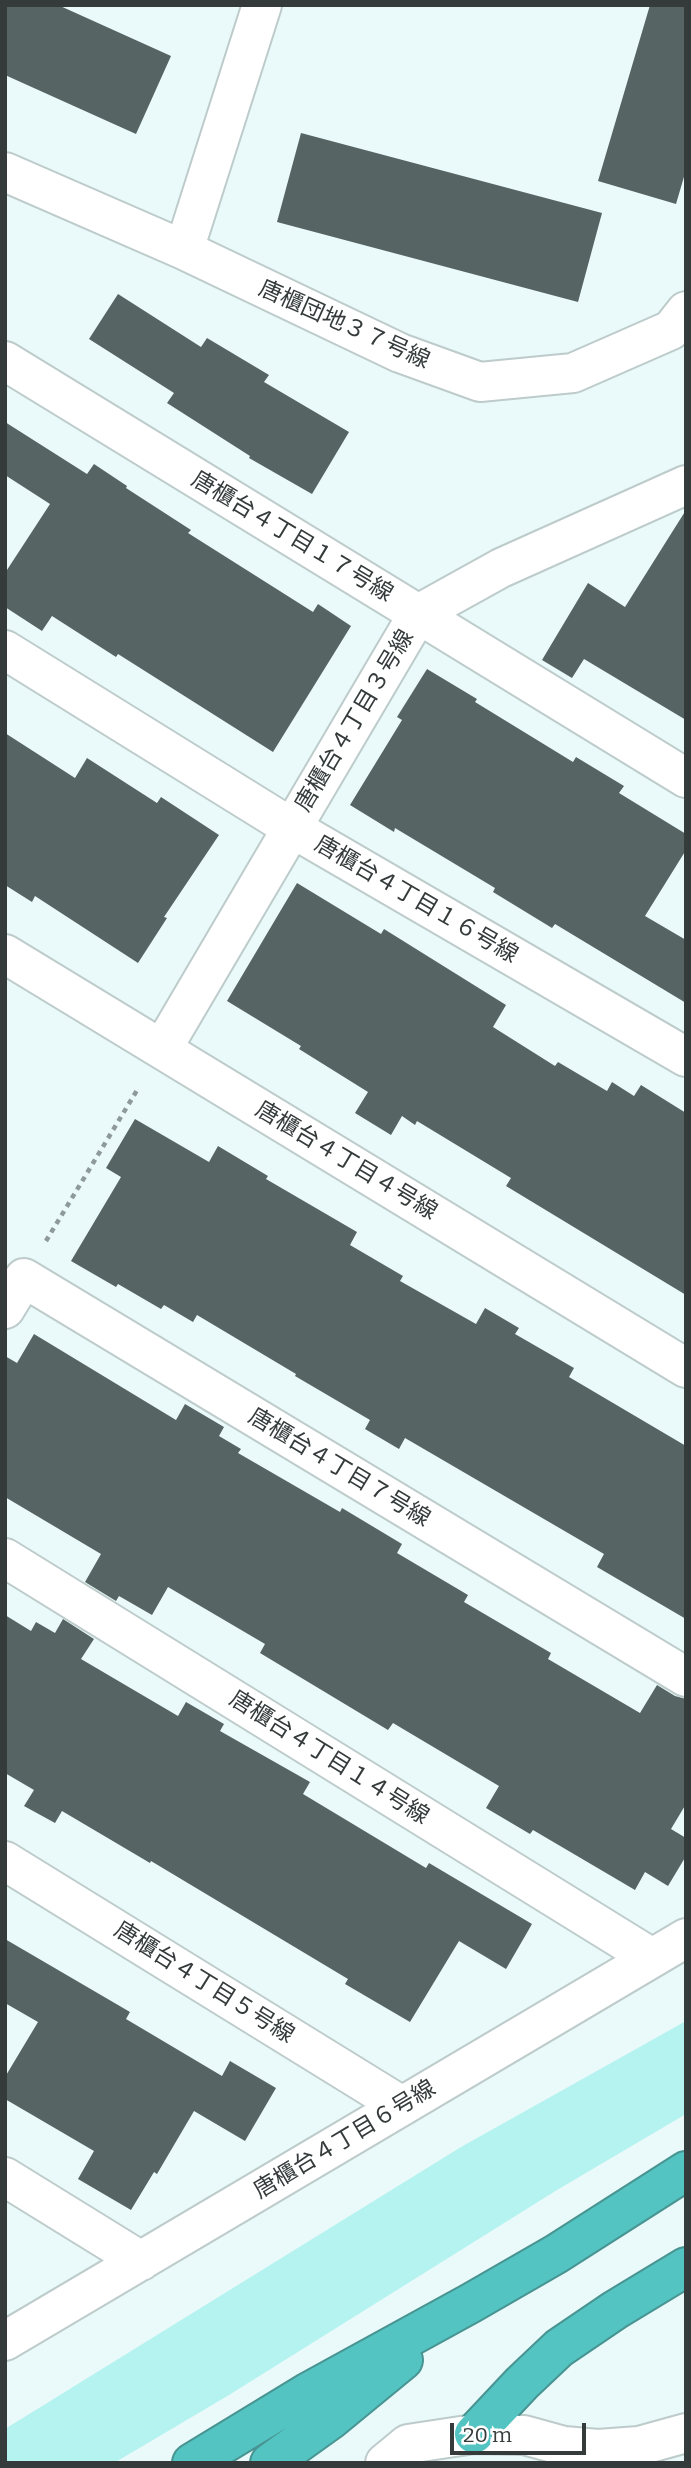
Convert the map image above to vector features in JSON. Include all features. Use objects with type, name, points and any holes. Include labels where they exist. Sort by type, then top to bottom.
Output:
[{"type":"highway","points":[[192,2463],[307,2393],[556,2254],[686,2171]]},
{"type":"highway","points":[[474,2434],[559,2348],[686,2267]]},
{"type":"highway","points":[[270,2463],[330,2420],[471,2303]]},
{"type":"street","points":[[184,250],[262,5]]},
{"type":"street","name":"唐櫃団地３７号線","points":[[5,172],[184,250],[400,353],[480,382],[573,373],[671,330],[686,311]]},
{"type":"street","name":"唐櫃台４丁目１７号線","points":[[5,361],[686,778]]},
{"type":"street","name":"唐櫃台４丁目３号線","points":[[162,1049],[418,614],[501,568],[686,485]]},
{"type":"street","name":"唐櫃台４丁目１６号線","points":[[5,650],[292,828],[686,1057]]},
{"type":"street","name":"唐櫃台４丁目４号線","points":[[5,954],[686,1368]]},
{"type":"street","name":"唐櫃台４丁目７号線","points":[[15,1294],[686,1677]]},
{"type":"street","name":"唐櫃台４丁目１４号線","points":[[5,1558],[652,1958]]},
{"type":"street","name":"唐櫃台４丁目５号線","points":[[5,1861],[402,2106]]},
{"type":"street","name":"唐櫃台４丁目６号線","points":[[5,2341],[686,1938]]},
{"type":"street","points":[[5,2178],[141,2260]]},
{"type":"street","points":[[363,2463],[474,2434],[524,2435],[565,2446],[598,2449],[639,2446],[686,2433]]},
{"type":"path","points":[[15,1294],[162,1049]]},
{"type":"shaded area","points":[[686,2021],[686,2114],[557,2190],[229,2395],[114,2463],[5,2463],[5,2429],[461,2147]]},
{"type":"building","points":[[5,5],[58,5],[171,56],[136,134],[5,75]]},
{"type":"building","points":[[650,5],[686,5],[686,170],[676,204],[598,181]]},
{"type":"building","points":[[301,133],[602,213],[578,302],[277,222]]},
{"type":"building","points":[[118,294],[201,347],[207,338],[269,375],[264,382],[349,432],[312,494],[249,458],[250,456],[167,403],[174,393],[89,339]]},
{"type":"building","points":[[5,422],[87,474],[94,464],[191,530],[188,533],[313,612],[318,604],[351,626],[273,752],[118,654],[116,657],[52,616],[42,631],[5,607],[5,573],[50,504],[5,475]]},
{"type":"building","points":[[686,510],[686,720],[584,659],[572,678],[542,660],[588,583],[625,607]]},
{"type":"building","points":[[427,669],[573,762],[576,757],[624,786],[619,793],[686,834],[686,850],[645,916],[686,940],[686,1003],[555,924],[552,928],[493,892],[495,888],[395,828],[394,832],[350,805],[402,720],[397,717]]},
{"type":"building","points":[[5,733],[75,778],[87,758],[157,803],[161,797],[219,835],[164,917],[167,918],[138,963],[35,896],[32,902],[5,885]]},
{"type":"building","points":[[297,883],[381,934],[384,929],[506,1005],[493,1027],[555,1066],[558,1062],[607,1091],[612,1082],[634,1096],[641,1085],[686,1113],[686,1295],[506,1186],[511,1178],[417,1121],[415,1125],[402,1116],[391,1135],[355,1113],[368,1092],[299,1049],[301,1046],[227,1001]]},
{"type":"building","points":[[135,1119],[209,1162],[218,1146],[268,1176],[266,1179],[357,1232],[350,1245],[403,1276],[400,1281],[476,1324],[485,1308],[519,1328],[515,1334],[574,1368],[569,1377],[686,1446],[686,1619],[597,1567],[604,1554],[405,1438],[399,1449],[365,1429],[370,1420],[197,1315],[193,1322],[164,1305],[161,1309],[71,1261],[121,1177],[106,1168]]},
{"type":"building","points":[[34,1334],[176,1420],[185,1404],[224,1427],[219,1436],[241,1449],[238,1453],[340,1512],[342,1508],[402,1544],[397,1553],[468,1595],[464,1602],[551,1653],[548,1659],[640,1713],[657,1685],[686,1699],[686,1804],[671,1829],[686,1838],[686,1856],[668,1886],[645,1872],[635,1890],[533,1830],[530,1834],[486,1808],[499,1786],[393,1723],[388,1730],[260,1653],[265,1644],[168,1587],[152,1615],[119,1596],[116,1601],[85,1582],[101,1554],[5,1497],[5,1356],[17,1363]]},
{"type":"building","points":[[5,1615],[31,1631],[36,1622],[55,1633],[63,1619],[94,1639],[81,1659],[178,1716],[186,1702],[224,1724],[220,1731],[310,1782],[303,1794],[426,1868],[429,1863],[532,1924],[506,1969],[459,1941],[410,2022],[345,1984],[348,1979],[62,1811],[55,1823],[24,1806],[34,1790],[5,1773]]},
{"type":"building","points":[[5,1939],[130,2012],[126,2019],[222,2076],[230,2061],[276,2088],[245,2141],[194,2111],[157,2174],[154,2172],[131,2210],[78,2179],[94,2151],[5,2099],[5,2077],[38,2022],[5,2003]]}]
